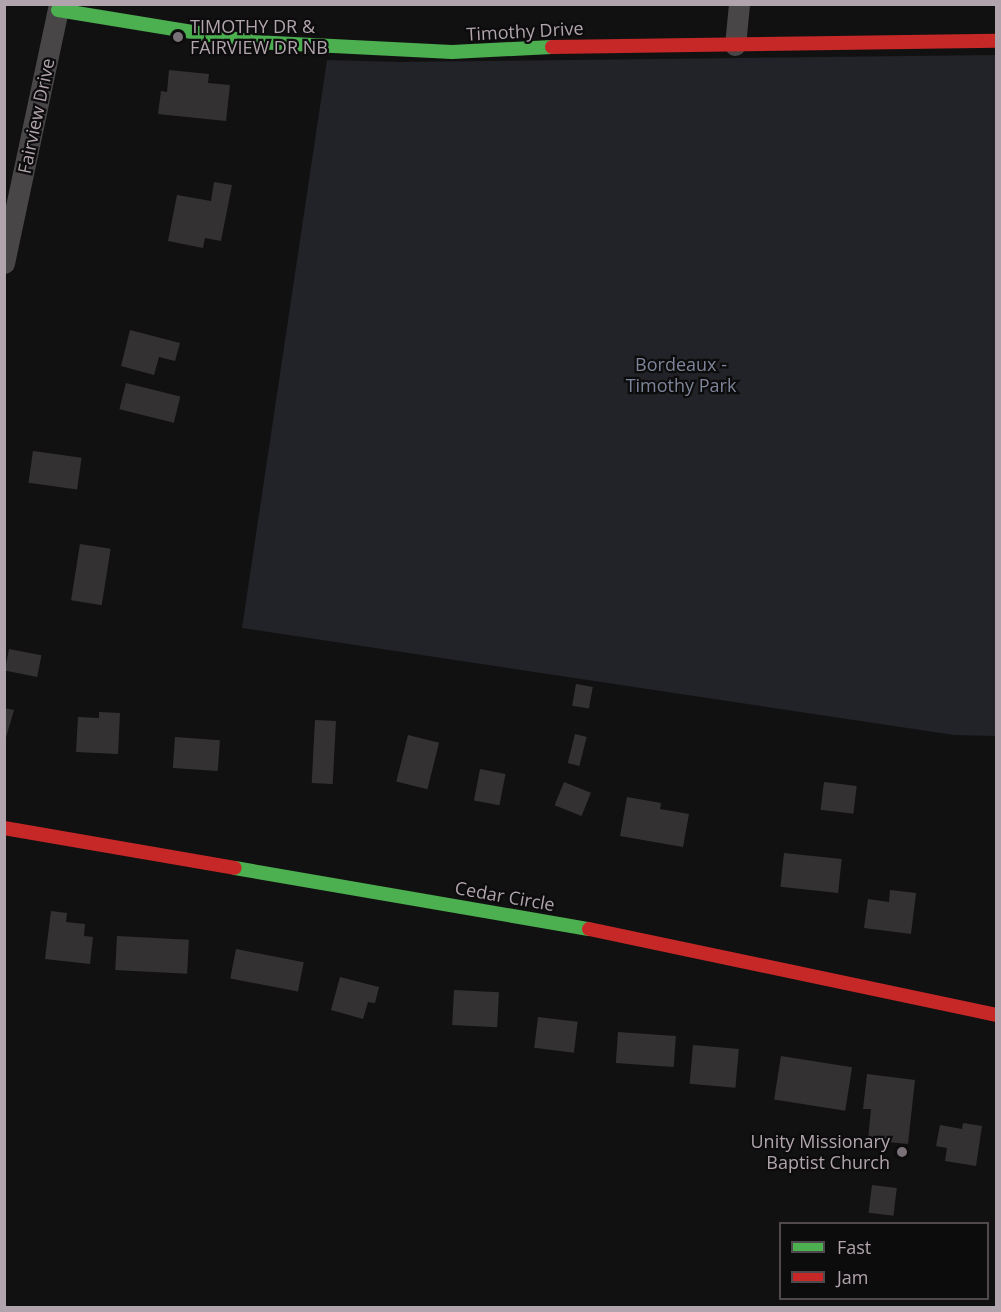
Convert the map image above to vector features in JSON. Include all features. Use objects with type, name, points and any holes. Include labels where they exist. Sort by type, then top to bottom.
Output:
[{"type":"street","points":[[735,45],[740,4]]},
{"type":"street","name":"Timothy Drive","points":[[59,7],[253,42],[452,52],[572,46],[996,41]]},
{"type":"street","name":"Fairview Drive","points":[[4,263],[59,7]]},
{"type":"street","name":"Cedar Circle","points":[[4,828],[568,925],[996,1015]]},
{"type":"green space","name":"Bordeaux - Timothy Park","points":[[996,55],[996,736],[954,735],[242,628],[327,60],[398,62]]},
{"type":"building","points":[[169,70],[209,74],[208,83],[230,85],[226,121],[158,114],[161,91],[167,92]]},
{"type":"building","points":[[214,182],[232,185],[221,241],[205,238],[203,248],[168,241],[177,195],[211,201]]},
{"type":"building","points":[[130,330],[180,343],[175,361],[159,357],[154,375],[121,366]]},
{"type":"building","points":[[126,383],[180,397],[174,423],[119,409]]},
{"type":"building","points":[[33,451],[82,458],[77,490],[29,483]]},
{"type":"building","points":[[80,544],[111,549],[102,605],[71,600]]},
{"type":"building","points":[[9,649],[41,655],[37,677],[5,671]]},
{"type":"building","points":[[576,684],[593,687],[589,709],[572,706]]},
{"type":"building","points":[[4,708],[14,710],[5,741],[4,741]]},
{"type":"building","points":[[99,712],[120,713],[118,754],[76,752],[78,717],[99,718]]},
{"type":"building","points":[[315,720],[336,721],[333,784],[312,783]]},
{"type":"building","points":[[575,734],[587,737],[579,766],[568,763]]},
{"type":"building","points":[[408,735],[439,743],[427,789],[396,782]]},
{"type":"building","points":[[175,737],[220,740],[218,771],[173,768]]},
{"type":"building","points":[[480,769],[506,774],[499,805],[474,800]]},
{"type":"building","points":[[564,782],[591,793],[582,816],[555,805]]},
{"type":"building","points":[[824,782],[857,786],[853,814],[821,810]]},
{"type":"building","points":[[627,797],[661,803],[660,809],[689,814],[683,847],[620,836]]},
{"type":"building","points":[[784,853],[842,859],[838,893],[780,887]]},
{"type":"building","points":[[890,890],[916,893],[911,934],[864,928],[868,899],[889,902]]},
{"type":"building","points":[[51,911],[67,913],[66,922],[85,924],[84,936],[93,937],[90,964],[45,959]]},
{"type":"building","points":[[117,936],[189,940],[187,974],[115,970]]},
{"type":"building","points":[[236,949],[304,962],[298,992],[230,978]]},
{"type":"building","points":[[340,977],[379,987],[375,1003],[368,1002],[363,1019],[331,1010]]},
{"type":"building","points":[[454,990],[499,992],[497,1027],[452,1025]]},
{"type":"building","points":[[538,1017],[578,1022],[574,1053],[534,1048]]},
{"type":"building","points":[[618,1032],[676,1036],[674,1067],[616,1063]]},
{"type":"building","points":[[693,1045],[739,1049],[735,1088],[690,1084]]},
{"type":"building","points":[[781,1056],[852,1067],[845,1111],[774,1099]]},
{"type":"building","points":[[867,1074],[915,1080],[908,1144],[868,1140],[871,1109],[863,1109]]},
{"type":"building","points":[[963,1123],[982,1126],[976,1166],[945,1161],[947,1148],[936,1146],[940,1125],[962,1129]]},
{"type":"building","points":[[872,1185],[897,1188],[893,1216],[869,1213]]},
{"type":"traffic: fast","points":[[58,10],[253,42],[452,52],[552,47]]},
{"type":"traffic: fast","points":[[235,868],[589,929]]},
{"type":"traffic: jam","points":[[552,47],[996,41]]},
{"type":"traffic: jam","points":[[4,828],[235,868]]},
{"type":"traffic: jam","points":[[589,929],[996,1015]]},
{"type":"place","name":"TIMOTHY DR & FAIRVIEW DR NB","points":[[178,37]]},
{"type":"place","name":"Unity Missionary Baptist Church","points":[[902,1152]]}]
